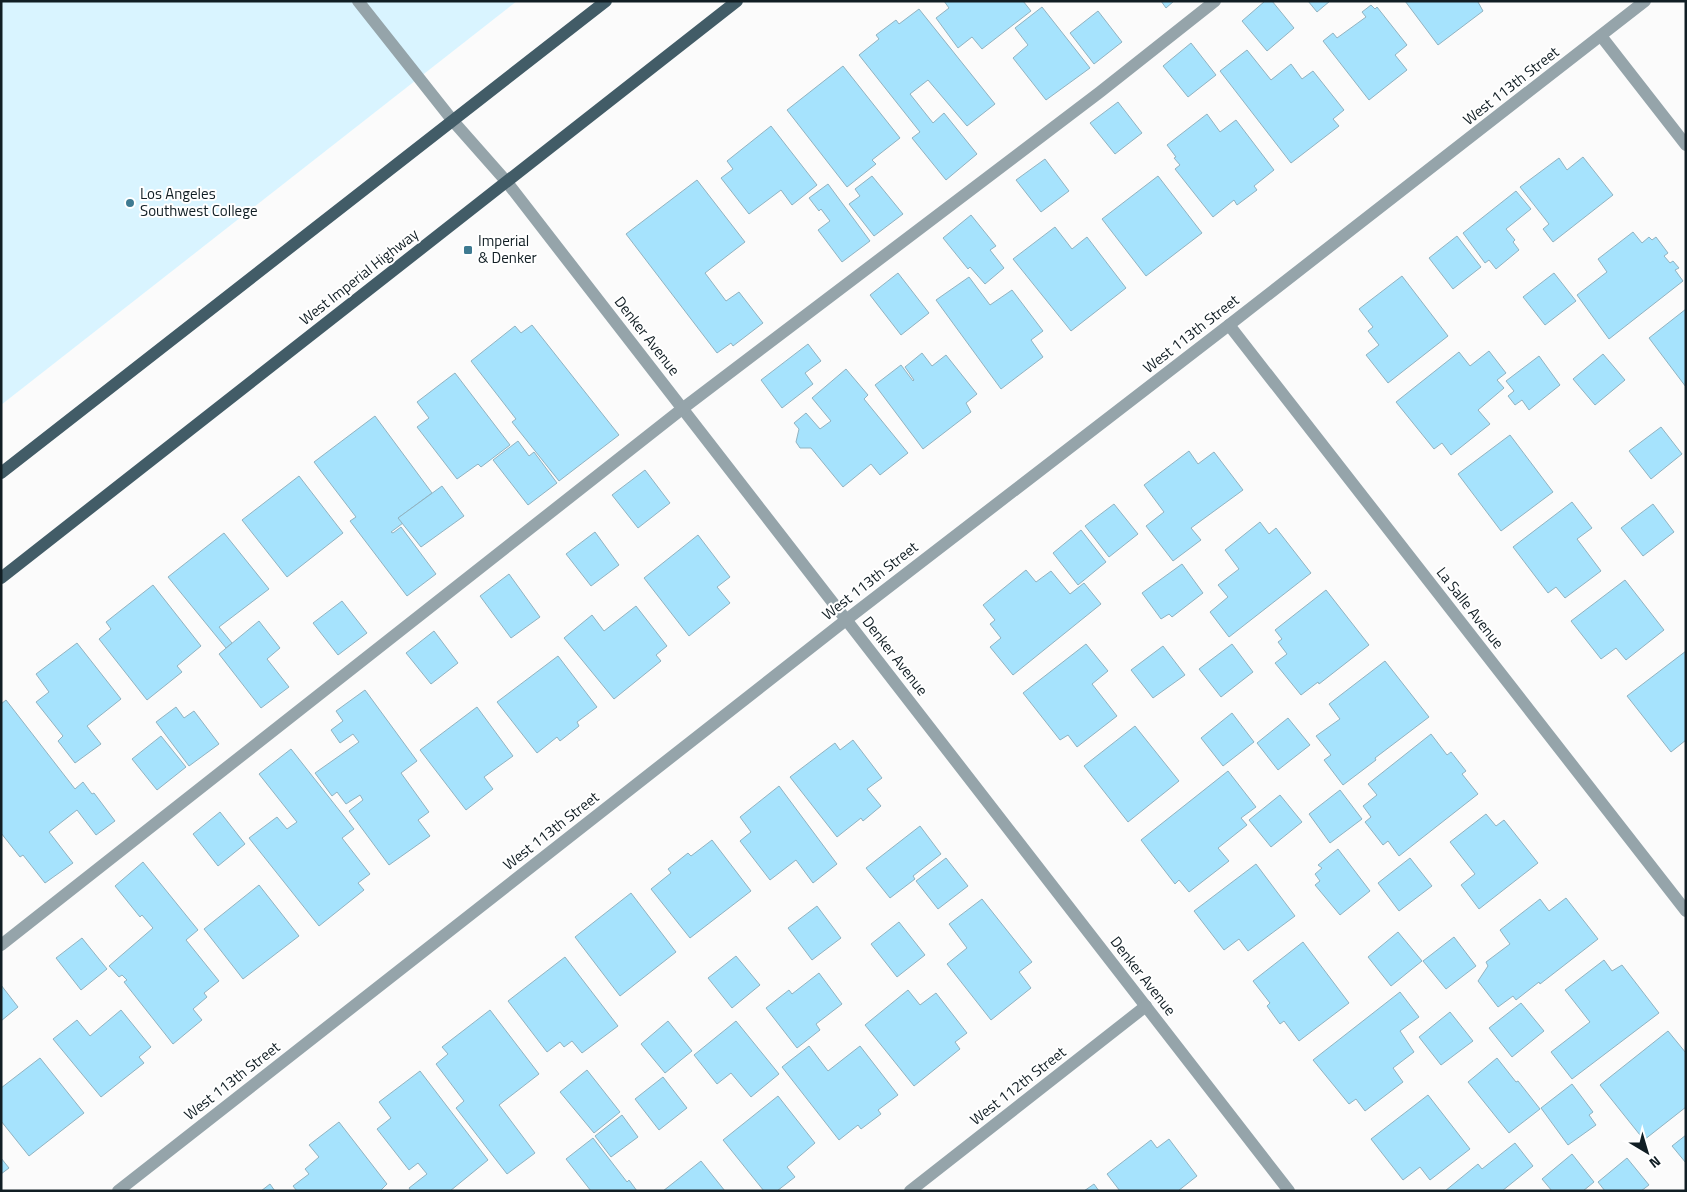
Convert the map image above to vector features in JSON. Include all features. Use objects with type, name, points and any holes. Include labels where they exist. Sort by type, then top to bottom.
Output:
[{"type":"main road","points":[[1,473],[606,1]]},
{"type":"main road","name":"West Imperial Highway","points":[[1,578],[737,1]]},
{"type":"street","name":"Denker Avenue","points":[[358,1],[452,121],[506,181],[1289,1191]]},
{"type":"street","points":[[1,945],[682,409],[1100,92],[1215,1]]},
{"type":"street","name":"West 113th Street","points":[[118,1191],[846,620],[1230,325],[1645,1]]},
{"type":"street","points":[[1601,36],[1686,145]]},
{"type":"street","name":"La Salle Avenue","points":[[1230,325],[1686,911]]},
{"type":"street","name":"West 112th Street","points":[[910,1191],[1146,1006]]},
{"type":"shaded area","name":"Los Angeles Southwest College","points":[[1,1],[517,1],[1,405]]},
{"type":"building","points":[[944,1],[1023,1],[1031,11],[982,49],[972,37],[958,48],[936,18],[949,8]]},
{"type":"building","points":[[1161,1],[1174,1],[1166,8]]},
{"type":"building","points":[[1265,1],[1272,1],[1294,28],[1267,51],[1242,21]]},
{"type":"building","points":[[1308,1],[1330,1],[1317,12]]},
{"type":"building","points":[[1405,1],[1479,1],[1483,11],[1438,45]]},
{"type":"building","points":[[1371,5],[1375,9],[1377,7],[1407,45],[1395,55],[1407,70],[1369,100],[1323,41],[1333,33],[1337,38],[1366,17],[1362,12]]},
{"type":"building","points":[[1042,7],[1090,68],[1046,100],[1013,58],[1028,45],[1015,28]]},
{"type":"building","points":[[919,9],[995,104],[967,126],[928,80],[910,94],[933,123],[944,113],[977,154],[946,180],[912,138],[920,132],[859,55],[879,39],[876,35],[896,20],[899,24]]},
{"type":"building","points":[[1098,11],[1122,42],[1094,64],[1070,33]]},
{"type":"building","points":[[1191,43],[1216,75],[1188,97],[1163,66]]},
{"type":"building","points":[[1247,50],[1271,80],[1291,64],[1302,79],[1313,71],[1344,110],[1333,119],[1339,126],[1291,163],[1220,71]]},
{"type":"building","points":[[843,66],[900,138],[872,160],[876,164],[847,187],[787,110]]},
{"type":"building","points":[[1118,102],[1142,133],[1115,154],[1090,123]]},
{"type":"building","points":[[1207,114],[1220,132],[1236,120],[1274,170],[1254,186],[1257,190],[1237,205],[1234,200],[1213,217],[1175,169],[1180,165],[1167,145]]},
{"type":"building","points":[[771,126],[817,185],[792,205],[781,190],[749,214],[721,178],[733,169],[727,161]]},
{"type":"building","points":[[1583,157],[1613,195],[1553,242],[1543,229],[1549,224],[1520,187],[1559,158],[1567,170]]},
{"type":"building","points":[[1045,159],[1069,191],[1041,212],[1016,180]]},
{"type":"building","points":[[872,176],[903,214],[874,236],[849,204],[860,196],[855,189]]},
{"type":"building","points":[[1158,176],[1202,233],[1146,276],[1102,219]]},
{"type":"building","points":[[697,180],[745,242],[705,273],[726,301],[739,292],[763,323],[733,346],[731,343],[717,353],[626,234]]},
{"type":"building","points":[[828,184],[870,241],[842,262],[818,230],[830,221],[809,198]]},
{"type":"building","points":[[1516,191],[1531,209],[1506,229],[1515,240],[1513,242],[1519,250],[1496,269],[1489,260],[1485,263],[1463,233]]},
{"type":"building","points":[[971,215],[996,246],[990,250],[1004,268],[985,284],[970,267],[968,269],[943,238]]},
{"type":"building","points":[[1055,227],[1072,249],[1087,237],[1126,288],[1071,331],[1013,259]]},
{"type":"building","points":[[1633,232],[1642,243],[1649,237],[1652,240],[1656,237],[1668,253],[1664,256],[1670,263],[1673,261],[1679,268],[1675,270],[1683,281],[1609,339],[1577,295],[1607,272],[1598,259]]},
{"type":"building","points":[[1457,236],[1481,267],[1453,289],[1429,258]]},
{"type":"building","points":[[898,273],[929,313],[901,335],[870,295]]},
{"type":"building","points":[[1554,273],[1576,301],[1545,325],[1523,297]]},
{"type":"building","points":[[1402,276],[1448,336],[1388,383],[1366,355],[1379,345],[1368,331],[1373,327],[1359,309]]},
{"type":"building","points":[[969,277],[990,305],[1012,290],[1043,331],[1031,340],[1043,357],[1001,389],[936,300]]},
{"type":"building","points":[[1686,309],[1686,387],[1649,338]]},
{"type":"building","points":[[532,325],[619,435],[559,481],[512,422],[516,419],[471,361],[515,326],[521,333]]},
{"type":"building","points":[[808,344],[821,361],[805,373],[813,384],[782,408],[761,380]]},
{"type":"building","points":[[1489,351],[1506,373],[1497,380],[1504,388],[1478,410],[1490,424],[1451,455],[1442,443],[1434,449],[1396,402],[1459,352],[1470,366]]},
{"type":"building","points":[[922,353],[932,366],[946,355],[977,394],[966,403],[971,412],[923,449],[875,385],[901,365],[913,381],[905,367]]},
{"type":"building","points":[[1603,354],[1625,380],[1595,405],[1573,379]]},
{"type":"building","points":[[1539,356],[1560,385],[1529,410],[1522,400],[1515,405],[1508,396],[1514,391],[1506,381]]},
{"type":"building","points":[[846,369],[868,395],[864,399],[908,453],[880,475],[871,464],[843,487],[811,448],[800,448],[796,442],[799,429],[794,423],[806,413],[820,429],[831,421],[812,398]]},
{"type":"building","points":[[455,373],[510,445],[481,467],[478,464],[457,479],[417,427],[429,418],[417,402]]},
{"type":"building","points":[[375,416],[432,493],[398,518],[403,523],[391,532],[393,533],[401,527],[436,574],[407,596],[350,521],[356,517],[314,462]]},
{"type":"building","points":[[1661,427],[1682,454],[1651,479],[1629,451]]},
{"type":"building","points":[[1510,435],[1553,492],[1501,531],[1458,474]]},
{"type":"building","points":[[518,441],[529,456],[534,452],[557,483],[528,505],[493,460]]},
{"type":"building","points":[[1189,451],[1198,464],[1214,452],[1243,490],[1191,528],[1201,540],[1173,561],[1146,526],[1164,512],[1144,485]]},
{"type":"building","points":[[645,470],[670,503],[638,528],[612,495]]},
{"type":"building","points":[[299,476],[343,533],[287,577],[242,520]]},
{"type":"building","points":[[442,486],[464,516],[421,547],[398,518]]},
{"type":"building","points":[[1572,502],[1592,528],[1577,539],[1601,571],[1565,598],[1556,587],[1548,593],[1513,547]]},
{"type":"building","points":[[1114,504],[1138,534],[1109,557],[1085,526]]},
{"type":"building","points":[[1653,504],[1674,532],[1643,556],[1621,528]]},
{"type":"building","points":[[1260,522],[1269,534],[1276,528],[1311,573],[1229,637],[1210,612],[1228,597],[1218,585],[1239,569],[1225,550]]},
{"type":"building","points":[[1081,530],[1106,562],[1078,585],[1053,553]]},
{"type":"building","points":[[595,532],[619,565],[591,586],[566,554]]},
{"type":"building","points":[[224,533],[269,589],[219,627],[232,643],[226,648],[168,577]]},
{"type":"building","points":[[698,535],[730,577],[717,587],[730,603],[689,636],[644,578]]},
{"type":"building","points":[[1182,564],[1203,593],[1172,617],[1169,614],[1161,619],[1142,593]]},
{"type":"building","points":[[1026,570],[1036,582],[1051,571],[1070,594],[1084,583],[1101,604],[1013,675],[990,647],[1001,638],[990,624],[995,620],[983,605]]},
{"type":"building","points":[[509,574],[540,617],[511,638],[480,596]]},
{"type":"building","points":[[1625,580],[1664,630],[1626,660],[1616,648],[1601,659],[1571,621]]},
{"type":"building","points":[[153,585],[201,646],[177,666],[182,672],[147,700],[99,639],[111,629],[106,622]]},
{"type":"building","points":[[1326,590],[1369,645],[1319,684],[1318,682],[1301,695],[1275,663],[1287,654],[1278,642],[1282,639],[1275,630]]},
{"type":"building","points":[[342,601],[367,633],[338,655],[313,623]]},
{"type":"building","points":[[636,606],[667,646],[656,655],[661,661],[614,699],[564,638],[592,615],[604,631]]},
{"type":"building","points":[[259,621],[280,648],[267,659],[289,687],[261,708],[219,654]]},
{"type":"building","points":[[434,631],[458,663],[431,684],[406,653]]},
{"type":"building","points":[[77,643],[121,699],[87,726],[101,744],[75,763],[58,741],[63,736],[36,702],[49,692],[36,674]]},
{"type":"building","points":[[1086,644],[1108,671],[1092,684],[1117,716],[1077,747],[1068,735],[1060,740],[1023,693]]},
{"type":"building","points":[[1232,644],[1253,672],[1221,697],[1199,669]]},
{"type":"building","points":[[1163,646],[1185,675],[1153,698],[1131,670]]},
{"type":"building","points":[[1686,651],[1686,740],[1671,752],[1627,696]]},
{"type":"building","points":[[558,656],[597,707],[577,722],[579,726],[560,741],[557,737],[537,753],[497,702]]},
{"type":"building","points":[[1385,661],[1429,717],[1343,785],[1324,760],[1331,755],[1316,736],[1340,719],[1329,704]]},
{"type":"building","points":[[365,690],[417,761],[401,773],[429,812],[418,820],[430,836],[389,865],[349,811],[363,800],[360,795],[346,804],[337,792],[332,796],[315,773],[359,742],[353,734],[340,743],[331,730],[343,721],[336,711]]},
{"type":"building","points":[[6,700],[75,789],[83,782],[92,794],[94,793],[115,821],[96,835],[77,810],[49,832],[73,863],[45,883],[23,855],[20,857],[1,833],[1,704]]},
{"type":"building","points":[[176,707],[184,718],[194,711],[219,744],[189,766],[156,722]]},
{"type":"building","points":[[477,707],[513,756],[484,777],[493,789],[466,810],[420,750]]},
{"type":"building","points":[[1232,713],[1254,742],[1223,766],[1201,738]]},
{"type":"building","points":[[1288,718],[1310,745],[1278,770],[1257,743]]},
{"type":"building","points":[[1135,726],[1179,781],[1128,822],[1084,766]]},
{"type":"building","points":[[1431,734],[1447,755],[1451,752],[1466,771],[1462,774],[1478,794],[1399,856],[1388,841],[1383,845],[1365,822],[1371,817],[1363,806],[1377,795],[1368,784]]},
{"type":"building","points":[[161,736],[186,767],[157,790],[132,759]]},
{"type":"building","points":[[853,740],[882,778],[867,789],[881,806],[863,821],[861,818],[837,837],[790,777],[835,743],[840,750]]},
{"type":"building","points":[[291,749],[354,829],[342,838],[370,874],[358,883],[364,890],[319,926],[249,838],[277,817],[287,829],[297,822],[259,774]]},
{"type":"building","points":[[1228,771],[1256,807],[1241,818],[1247,825],[1218,848],[1229,861],[1189,892],[1179,880],[1175,884],[1141,840]]},
{"type":"building","points":[[779,786],[837,864],[813,883],[796,860],[770,880],[740,841],[751,832],[740,817]]},
{"type":"building","points":[[1340,790],[1362,819],[1330,843],[1309,814]]},
{"type":"building","points":[[1280,795],[1302,822],[1271,847],[1249,820]]},
{"type":"building","points":[[220,812],[245,844],[218,866],[193,834]]},
{"type":"building","points":[[1486,814],[1496,826],[1504,820],[1538,863],[1479,909],[1461,885],[1475,874],[1450,842]]},
{"type":"building","points":[[920,826],[941,854],[913,876],[915,879],[890,898],[866,868]]},
{"type":"building","points":[[712,840],[751,891],[690,938],[651,889],[671,873],[668,869],[688,853],[691,856]]},
{"type":"building","points":[[1338,849],[1370,891],[1340,915],[1315,885],[1320,881],[1315,874],[1322,868],[1318,865]]},
{"type":"building","points":[[946,858],[968,886],[938,909],[916,881]]},
{"type":"building","points":[[1410,858],[1432,886],[1399,911],[1378,883]]},
{"type":"building","points":[[143,862],[198,930],[186,940],[219,981],[204,993],[207,997],[193,1009],[202,1020],[173,1044],[124,982],[127,980],[122,975],[119,977],[109,966],[153,928],[142,915],[140,917],[115,886]]},
{"type":"building","points":[[1256,864],[1295,916],[1248,951],[1239,939],[1224,950],[1194,911]]},
{"type":"building","points":[[259,885],[299,936],[243,979],[204,929]]},
{"type":"building","points":[[631,893],[676,952],[620,996],[575,937]]},
{"type":"building","points":[[1566,898],[1598,939],[1540,984],[1539,982],[1516,1000],[1513,996],[1498,1007],[1478,981],[1488,966],[1486,962],[1510,944],[1500,930],[1540,899],[1549,911]]},
{"type":"building","points":[[982,899],[1032,962],[1019,972],[1031,988],[991,1020],[947,964],[967,948],[949,924]]},
{"type":"building","points":[[817,906],[841,938],[812,960],[788,928]]},
{"type":"building","points":[[899,922],[925,955],[897,977],[871,944]]},
{"type":"building","points":[[1398,932],[1422,961],[1391,986],[1368,957]]},
{"type":"building","points":[[1454,937],[1476,966],[1446,989],[1423,961]]},
{"type":"building","points":[[82,938],[107,969],[81,990],[56,958]]},
{"type":"building","points":[[1303,942],[1349,1003],[1299,1041],[1284,1021],[1280,1024],[1267,1006],[1270,1003],[1253,981]]},
{"type":"building","points":[[736,956],[760,985],[732,1008],[708,978]]},
{"type":"building","points":[[565,957],[618,1026],[582,1053],[572,1041],[564,1047],[560,1042],[547,1052],[508,1001]]},
{"type":"building","points":[[1604,960],[1612,971],[1622,965],[1659,1013],[1572,1079],[1551,1052],[1590,1022],[1565,990]]},
{"type":"building","points":[[819,973],[842,1004],[816,1024],[820,1030],[797,1048],[766,1008],[789,990],[792,994]]},
{"type":"building","points":[[1,985],[18,1007],[1,1021]]},
{"type":"building","points":[[908,990],[920,1005],[936,993],[967,1033],[955,1042],[960,1049],[914,1086],[865,1025]]},
{"type":"building","points":[[1400,992],[1419,1017],[1400,1031],[1414,1052],[1393,1068],[1403,1082],[1365,1111],[1356,1099],[1349,1104],[1313,1060]]},
{"type":"building","points":[[1521,1003],[1544,1031],[1512,1057],[1489,1028]]},
{"type":"building","points":[[121,1010],[151,1047],[139,1057],[144,1063],[101,1097],[53,1039],[77,1020],[90,1036]]},
{"type":"building","points":[[490,1010],[539,1074],[499,1105],[535,1153],[507,1174],[456,1108],[464,1101],[436,1064],[448,1054],[442,1047]]},
{"type":"building","points":[[1450,1012],[1473,1041],[1441,1065],[1419,1037]]},
{"type":"building","points":[[668,1021],[692,1051],[665,1073],[641,1044]]},
{"type":"building","points":[[736,1021],[779,1074],[751,1097],[731,1073],[717,1084],[694,1055]]},
{"type":"building","points":[[1668,1031],[1686,1053],[1686,1107],[1644,1140],[1600,1085]]},
{"type":"building","points":[[809,1046],[828,1071],[860,1046],[898,1095],[878,1110],[881,1114],[861,1129],[858,1125],[839,1140],[782,1067]]},
{"type":"building","points":[[40,1058],[84,1113],[29,1156],[1,1121],[1,1088]]},
{"type":"building","points":[[1497,1058],[1540,1109],[1509,1133],[1468,1082]]},
{"type":"building","points":[[587,1070],[620,1112],[594,1133],[560,1092]]},
{"type":"building","points":[[420,1071],[488,1160],[450,1191],[411,1191],[409,1188],[427,1174],[418,1163],[409,1170],[377,1129],[391,1118],[379,1102]]},
{"type":"building","points":[[663,1077],[687,1108],[659,1130],[635,1099]]},
{"type":"building","points":[[1572,1084],[1593,1112],[1589,1115],[1596,1125],[1568,1145],[1541,1108]]},
{"type":"building","points":[[1428,1095],[1470,1149],[1430,1180],[1420,1167],[1403,1180],[1371,1139]]},
{"type":"building","points":[[778,1096],[815,1143],[787,1167],[795,1177],[777,1191],[764,1191],[723,1140]]},
{"type":"building","points":[[622,1115],[638,1137],[611,1157],[595,1136]]},
{"type":"building","points":[[339,1122],[387,1184],[380,1191],[297,1191],[293,1186],[309,1174],[305,1169],[319,1157],[309,1145]]},
{"type":"building","points":[[1686,1135],[1686,1163],[1672,1146]]},
{"type":"building","points":[[593,1138],[627,1182],[629,1180],[637,1191],[591,1191],[566,1159]]},
{"type":"building","points":[[1169,1139],[1197,1176],[1178,1191],[1120,1191],[1107,1174],[1151,1140],[1157,1148]]},
{"type":"building","points":[[1515,1143],[1533,1166],[1502,1191],[1445,1191],[1478,1164],[1482,1169]]},
{"type":"building","points":[[1572,1154],[1594,1182],[1583,1191],[1552,1191],[1542,1179]]},
{"type":"building","points":[[1,1158],[9,1168],[1,1174]]},
{"type":"building","points":[[1627,1158],[1649,1185],[1641,1191],[1605,1191],[1598,1182]]},
{"type":"building","points":[[701,1161],[725,1191],[663,1191]]},
{"type":"building","points":[[270,1184],[275,1191],[261,1191]]},
{"type":"building","points":[[1094,1184],[1099,1191],[1084,1191]]},
{"type":"place","name":"Los Angeles Southwest College","points":[[130,203]]},
{"type":"place","name":"Imperial & Denker","points":[[468,250]]}]
